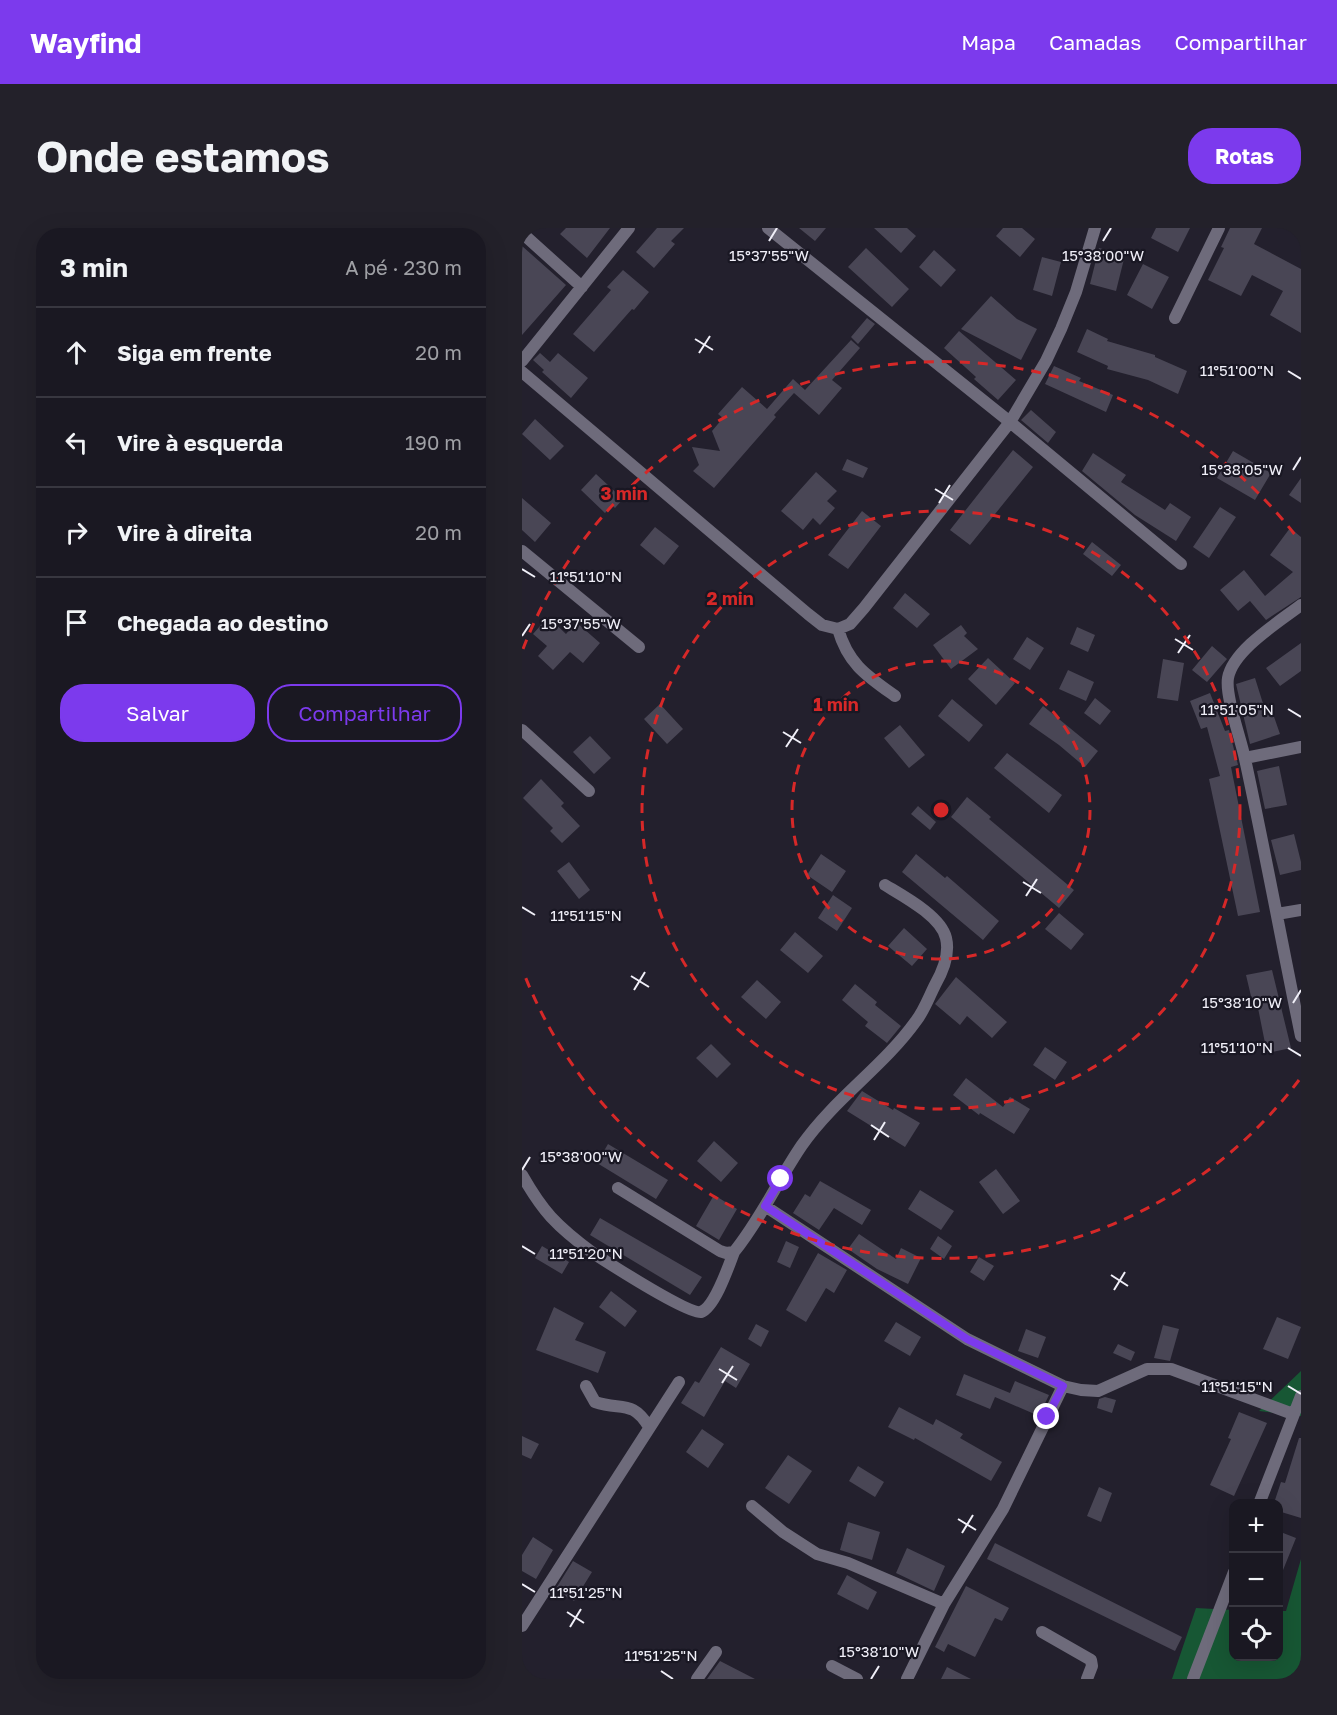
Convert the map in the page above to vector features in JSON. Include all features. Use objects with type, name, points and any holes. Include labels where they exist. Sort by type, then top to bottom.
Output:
[{"type":"street","points":[[522,361],[629,228]]},
{"type":"street","points":[[768,228],[1010,422],[1181,564]]},
{"type":"street","points":[[522,372],[808,614],[822,625],[838,629],[850,624],[864,608],[1010,422],[1046,361],[1061,329],[1076,292],[1095,228]]},
{"type":"street","points":[[1175,318],[1219,228]]},
{"type":"street","points":[[522,233],[582,287]]},
{"type":"street","points":[[522,551],[639,647]]},
{"type":"street","points":[[1301,605],[1252,643],[1241,655],[1228,679],[1229,693],[1245,758],[1301,1036]]},
{"type":"street","points":[[838,629],[844,648],[855,663],[895,696]]},
{"type":"street","points":[[522,730],[589,791]]},
{"type":"street","points":[[1245,758],[1301,747]]},
{"type":"street","points":[[522,1175],[550,1216],[593,1253],[667,1298],[694,1312],[701,1312],[707,1307],[719,1287],[734,1252],[803,1144],[840,1099],[895,1047],[917,1020],[942,971],[947,953],[946,936],[936,920],[885,885]]},
{"type":"street","points":[[1276,914],[1301,910]]},
{"type":"street","points":[[618,1188],[720,1251],[734,1252]]},
{"type":"street","points":[[765,1206],[967,1339],[1063,1386],[1082,1390],[1098,1390],[1147,1369],[1171,1369],[1293,1414]]},
{"type":"street","points":[[522,1626],[679,1382]]},
{"type":"street","points":[[586,1386],[595,1402],[634,1410],[641,1414],[649,1427]]},
{"type":"street","points":[[907,1679],[944,1604],[1003,1509],[1063,1386]]},
{"type":"street","points":[[1261,1499],[1301,1396]]},
{"type":"street","points":[[752,1506],[783,1532],[817,1554],[848,1563],[944,1604]]},
{"type":"street","points":[[1193,1679],[1229,1583]]},
{"type":"street","points":[[1042,1632],[1091,1660],[1092,1666],[1087,1679]]},
{"type":"street","points":[[697,1679],[716,1652]]},
{"type":"street","points":[[832,1666],[857,1679]]},
{"type":"green space","points":[[1301,1371],[1301,1416],[1259,1411]]},
{"type":"green space","points":[[1301,1559],[1301,1679],[1172,1679],[1196,1608],[1229,1610],[1229,1661],[1283,1661],[1283,1611],[1286,1611]]},
{"type":"building","points":[[566,228],[610,228],[587,258],[560,234]]},
{"type":"building","points":[[657,228],[684,228],[671,241],[675,244],[654,268],[636,252]]},
{"type":"building","points":[[799,228],[826,228],[815,241]]},
{"type":"building","points":[[874,228],[907,228],[916,236],[901,253]]},
{"type":"building","points":[[1003,228],[1022,228],[1035,239],[1020,257],[996,236]]},
{"type":"building","points":[[1156,228],[1190,228],[1178,252],[1151,238]]},
{"type":"building","points":[[1230,228],[1262,228],[1254,244],[1301,269],[1301,333],[1270,315],[1283,291],[1252,275],[1241,296],[1208,280],[1224,248],[1221,247]]},
{"type":"building","points":[[522,246],[566,285],[522,335]]},
{"type":"building","points":[[866,248],[909,289],[892,307],[848,267]]},
{"type":"building","points":[[1099,248],[1125,255],[1116,291],[1090,284]]},
{"type":"building","points":[[934,250],[956,270],[941,287],[919,267]]},
{"type":"building","points":[[1042,257],[1061,262],[1052,296],[1033,290]]},
{"type":"building","points":[[1143,264],[1169,277],[1152,309],[1127,295]]},
{"type":"building","points":[[623,270],[649,292],[594,352],[573,334],[611,290],[607,287]]},
{"type":"building","points":[[991,296],[1017,319],[1037,329],[1021,360],[961,329]]},
{"type":"building","points":[[867,318],[875,324],[858,344],[851,337]]},
{"type":"building","points":[[1087,329],[1108,339],[1107,341],[1155,355],[1187,371],[1178,394],[1148,380],[1107,369],[1108,366],[1077,352]]},
{"type":"building","points":[[959,331],[1016,380],[998,400],[944,348]]},
{"type":"building","points":[[851,340],[860,348],[832,380],[842,388],[819,415],[794,393],[714,488],[693,471],[699,465],[692,447],[720,451],[712,431],[723,418],[718,414],[742,387],[767,409],[793,379],[805,390]]},
{"type":"building","points":[[540,353],[550,362],[558,353],[588,378],[571,398],[542,372],[544,370],[533,360]]},
{"type":"building","points":[[1054,366],[1081,378],[1079,381],[1113,395],[1106,412],[1045,384]]},
{"type":"building","points":[[1031,410],[1056,432],[1048,443],[1021,420]]},
{"type":"building","points":[[535,419],[564,446],[550,460],[522,434]]},
{"type":"building","points":[[1013,450],[1033,467],[970,545],[950,530]]},
{"type":"building","points":[[1233,451],[1271,473],[1255,500],[1217,478]]},
{"type":"building","points":[[1093,453],[1126,475],[1121,482],[1165,510],[1170,503],[1191,517],[1176,541],[1135,515],[1082,471]]},
{"type":"building","points":[[847,459],[868,468],[863,478],[842,470]]},
{"type":"building","points":[[816,472],[837,491],[827,501],[835,508],[820,525],[813,518],[803,530],[781,511]]},
{"type":"building","points":[[596,474],[623,499],[615,508],[612,505],[605,513],[581,490]]},
{"type":"building","points":[[1301,478],[1301,503],[1289,495]]},
{"type":"building","points":[[522,498],[551,523],[535,542],[522,530]]},
{"type":"building","points":[[1220,507],[1236,517],[1209,558],[1193,547]]},
{"type":"building","points":[[862,511],[881,526],[848,569],[828,555]]},
{"type":"building","points":[[655,527],[679,546],[664,565],[640,545]]},
{"type":"building","points":[[1290,528],[1301,537],[1301,597],[1266,620],[1250,601],[1238,611],[1220,590],[1244,570],[1265,596],[1293,572],[1270,555]]},
{"type":"building","points":[[1092,542],[1121,565],[1112,576],[1083,554]]},
{"type":"building","points":[[905,593],[930,614],[917,628],[893,608]]},
{"type":"building","points":[[548,617],[566,634],[576,622],[600,643],[583,663],[570,652],[553,670],[538,656],[547,646],[533,634]]},
{"type":"building","points":[[961,625],[967,633],[964,636],[978,649],[951,669],[933,645]]},
{"type":"building","points":[[1077,627],[1095,635],[1088,652],[1070,644]]},
{"type":"building","points":[[1027,637],[1044,648],[1030,670],[1013,659]]},
{"type":"building","points":[[1301,643],[1301,671],[1280,686],[1266,668]]},
{"type":"building","points":[[1212,646],[1227,659],[1207,682],[1192,670]]},
{"type":"building","points":[[988,658],[1015,683],[996,705],[968,679]]},
{"type":"building","points":[[1163,659],[1184,663],[1178,701],[1157,698]]},
{"type":"building","points":[[1068,670],[1094,682],[1086,701],[1059,689]]},
{"type":"building","points":[[1255,678],[1266,713],[1272,711],[1280,734],[1250,744],[1236,684]]},
{"type":"building","points":[[1210,693],[1225,731],[1229,730],[1238,765],[1231,767],[1260,912],[1238,916],[1209,779],[1220,776],[1207,727],[1201,729],[1190,701]]},
{"type":"building","points":[[1095,698],[1111,711],[1100,725],[1084,713]]},
{"type":"building","points":[[952,699],[983,725],[969,742],[938,716]]},
{"type":"building","points":[[660,704],[683,729],[667,744],[644,719]]},
{"type":"building","points":[[1043,706],[1098,751],[1085,767],[1029,724]]},
{"type":"building","points":[[900,725],[925,755],[909,768],[884,738]]},
{"type":"building","points":[[590,736],[611,758],[594,774],[573,752]]},
{"type":"building","points":[[1007,753],[1062,795],[1049,813],[994,768]]},
{"type":"building","points":[[1279,766],[1287,805],[1265,809],[1257,771]]},
{"type":"building","points":[[541,779],[564,803],[561,806],[580,826],[562,843],[550,831],[553,828],[523,798]]},
{"type":"building","points":[[967,797],[991,817],[989,819],[1074,890],[1059,908],[951,817]]},
{"type":"building","points":[[918,806],[936,822],[930,830],[911,814]]},
{"type":"building","points":[[1294,834],[1301,870],[1280,875],[1271,840]]},
{"type":"building","points":[[821,854],[846,871],[832,892],[807,875]]},
{"type":"building","points":[[916,854],[945,878],[947,876],[999,921],[983,940],[902,872]]},
{"type":"building","points":[[569,862],[590,890],[579,899],[557,871]]},
{"type":"building","points":[[833,895],[852,908],[837,931],[818,918]]},
{"type":"building","points":[[1059,913],[1084,934],[1071,950],[1045,929]]},
{"type":"building","points":[[904,928],[927,949],[912,966],[888,946]]},
{"type":"building","points":[[795,932],[823,956],[808,973],[780,950]]},
{"type":"building","points":[[1272,970],[1291,1048],[1267,1053],[1258,1008],[1254,1009],[1246,975]]},
{"type":"building","points":[[956,977],[1007,1022],[992,1038],[967,1016],[960,1025],[935,1004]]},
{"type":"building","points":[[757,980],[781,1002],[766,1019],[741,997]]},
{"type":"building","points":[[855,984],[877,1002],[875,1005],[901,1026],[887,1043],[865,1026],[868,1022],[842,1000]]},
{"type":"building","points":[[711,1044],[731,1064],[717,1078],[696,1058]]},
{"type":"building","points":[[1045,1047],[1067,1062],[1055,1080],[1033,1065]]},
{"type":"building","points":[[966,1078],[1003,1107],[1010,1097],[1030,1109],[1014,1134],[980,1113],[979,1115],[953,1095]]},
{"type":"building","points":[[862,1091],[920,1123],[905,1147],[847,1111]]},
{"type":"building","points":[[714,1141],[738,1163],[721,1182],[697,1161]]},
{"type":"building","points":[[608,1144],[668,1180],[656,1199],[597,1163]]},
{"type":"building","points":[[996,1169],[1020,1201],[1003,1214],[979,1182]]},
{"type":"building","points":[[820,1181],[871,1210],[862,1225],[834,1208],[819,1230],[793,1213],[805,1194],[810,1197]]},
{"type":"building","points":[[920,1190],[954,1211],[941,1230],[908,1209]]},
{"type":"building","points":[[714,1195],[737,1209],[719,1240],[696,1226]]},
{"type":"building","points":[[600,1218],[702,1277],[690,1295],[590,1235]]},
{"type":"building","points":[[859,1234],[896,1259],[901,1248],[921,1258],[908,1284],[877,1269],[848,1249]]},
{"type":"building","points":[[938,1236],[952,1246],[944,1259],[930,1249]]},
{"type":"building","points":[[786,1241],[799,1247],[790,1268],[777,1262]]},
{"type":"building","points":[[542,1246],[569,1262],[562,1274],[535,1258]]},
{"type":"building","points":[[818,1253],[847,1270],[834,1293],[826,1288],[806,1322],[786,1310]]},
{"type":"building","points":[[979,1257],[994,1266],[984,1281],[970,1272]]},
{"type":"building","points":[[611,1291],[637,1311],[625,1327],[599,1307]]},
{"type":"building","points":[[554,1307],[584,1323],[575,1340],[606,1352],[598,1373],[536,1350]]},
{"type":"building","points":[[1277,1317],[1301,1327],[1288,1359],[1263,1349]]},
{"type":"building","points":[[896,1322],[921,1337],[910,1356],[884,1341]]},
{"type":"building","points":[[756,1324],[769,1331],[761,1347],[748,1339]]},
{"type":"building","points":[[1163,1325],[1179,1329],[1170,1361],[1154,1358]]},
{"type":"building","points":[[1026,1329],[1046,1337],[1038,1358],[1018,1351]]},
{"type":"building","points":[[1118,1344],[1135,1352],[1131,1361],[1113,1353]]},
{"type":"building","points":[[721,1347],[750,1364],[736,1388],[725,1381],[704,1417],[681,1403],[695,1381],[699,1383]]},
{"type":"building","points":[[964,1374],[1010,1393],[1015,1381],[1049,1395],[1039,1416],[995,1397],[990,1409],[956,1395]]},
{"type":"building","points":[[1105,1397],[1116,1400],[1112,1413],[1097,1408],[1099,1399]]},
{"type":"building","points":[[899,1407],[933,1425],[936,1419],[963,1434],[960,1438],[1002,1462],[991,1481],[915,1438],[914,1440],[888,1427]]},
{"type":"building","points":[[1239,1412],[1267,1423],[1234,1496],[1210,1485],[1231,1439],[1228,1438]]},
{"type":"building","points":[[702,1429],[724,1444],[708,1468],[686,1452]]},
{"type":"building","points":[[522,1436],[539,1444],[531,1459],[522,1455]]},
{"type":"building","points":[[1299,1438],[1301,1438],[1301,1518],[1283,1513],[1283,1499],[1275,1499],[1281,1482],[1285,1483]]},
{"type":"building","points":[[788,1455],[812,1471],[789,1504],[765,1488]]},
{"type":"building","points":[[858,1466],[884,1482],[875,1497],[849,1481]]},
{"type":"building","points":[[1099,1487],[1112,1493],[1101,1522],[1087,1516]]},
{"type":"building","points":[[848,1522],[880,1532],[872,1560],[840,1550]]},
{"type":"building","points":[[1283,1533],[1296,1538],[1283,1570]]},
{"type":"building","points":[[533,1537],[553,1550],[536,1579],[522,1571],[522,1555]]},
{"type":"building","points":[[995,1543],[1182,1637],[1175,1651],[987,1559]]},
{"type":"building","points":[[907,1548],[945,1566],[934,1591],[896,1573]]},
{"type":"building","points":[[573,1561],[592,1572],[574,1601],[555,1590]]},
{"type":"building","points":[[847,1575],[877,1592],[868,1610],[837,1594]]},
{"type":"building","points":[[966,1586],[1009,1608],[1002,1621],[995,1618],[975,1657],[948,1644],[944,1652],[935,1647]]},
{"type":"building","points":[[720,1661],[755,1679],[707,1679]]},
{"type":"building","points":[[947,1667],[971,1679],[941,1679]]},
{"type":"route","points":[[781,1179],[765,1206],[940,1323],[967,1339],[1063,1386],[1047,1417]]}]
